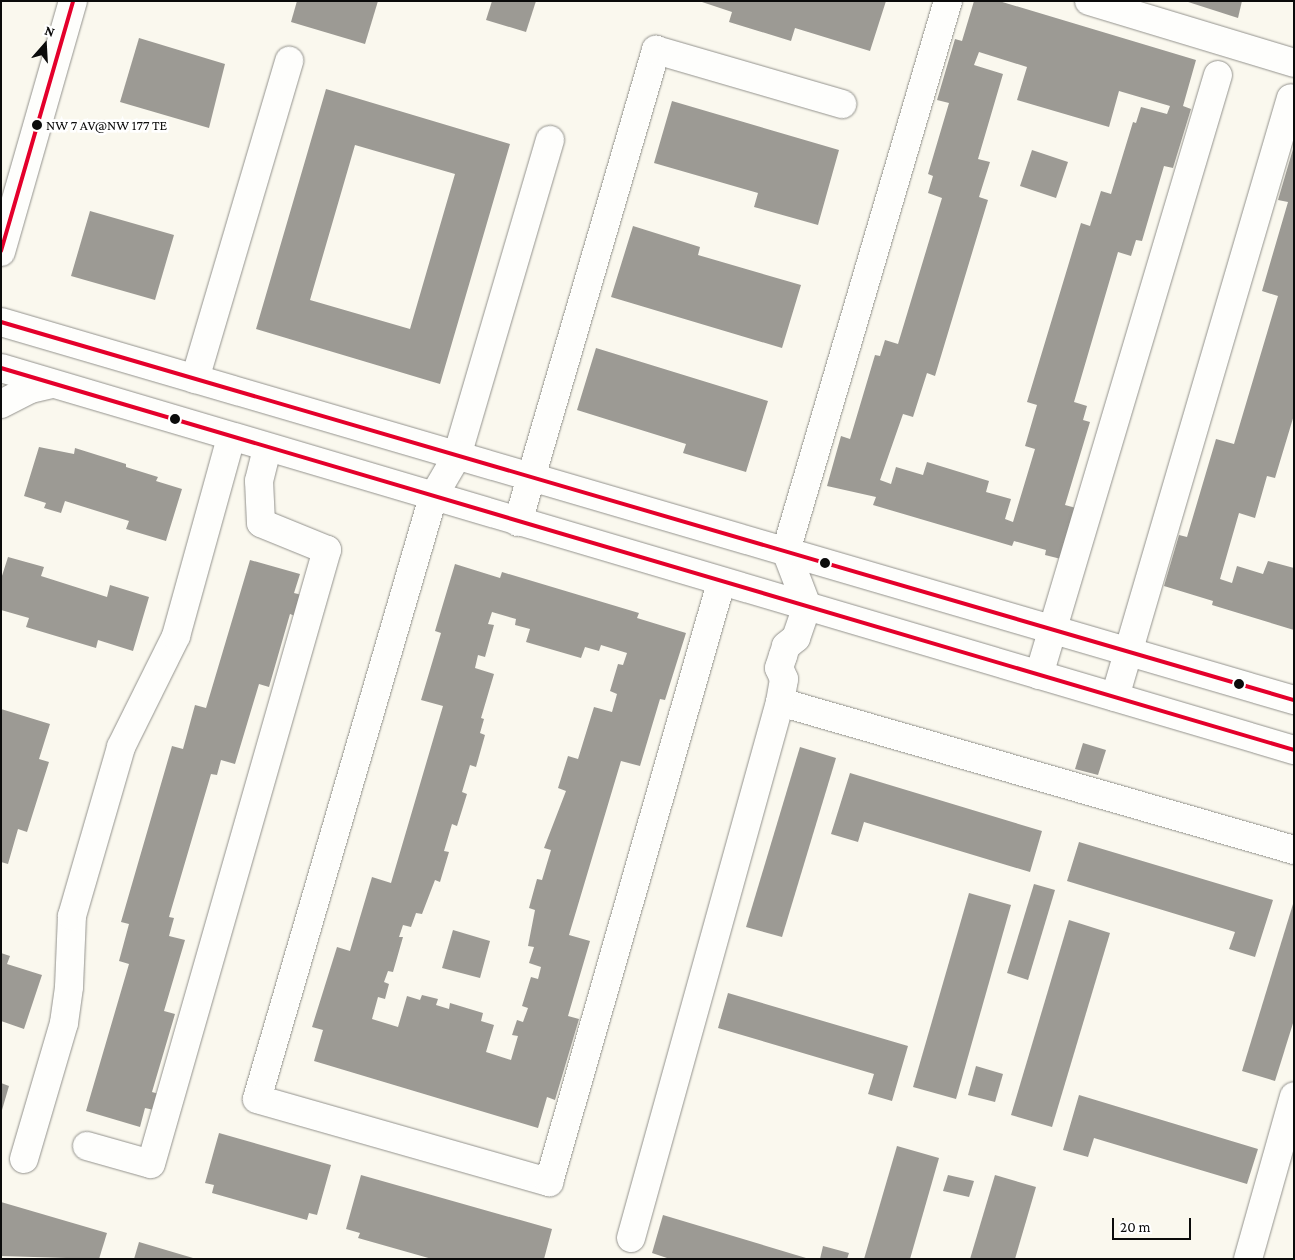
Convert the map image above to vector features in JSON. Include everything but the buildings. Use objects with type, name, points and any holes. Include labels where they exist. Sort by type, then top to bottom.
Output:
[{"type":"street","points":[[1,252],[10,182],[73,1]]},
{"type":"street","points":[[631,1238],[782,690],[779,668],[786,646],[796,638],[807,606],[786,552],[948,1]]},
{"type":"street","points":[[1088,1],[1294,63]]},
{"type":"street","points":[[518,522],[656,50],[842,104]]},
{"type":"street","points":[[195,379],[289,62]]},
{"type":"street","points":[[1039,675],[1218,75]]},
{"type":"street","points":[[1115,697],[1292,98]]},
{"type":"street","points":[[550,140],[457,456],[433,497],[257,1098],[548,1182],[721,583]]},
{"type":"street","points":[[1,322],[1294,700]]},
{"type":"street","points":[[1,368],[721,583],[807,606],[1294,750]]},
{"type":"street","points":[[1,404],[30,389],[51,384]]},
{"type":"street","points":[[24,1159],[64,1024],[69,987],[72,916],[121,747],[176,636],[231,438]]},
{"type":"street","points":[[87,1146],[151,1164],[326,550],[261,523],[259,481],[267,448]]},
{"type":"street","points":[[782,690],[1294,850]]},
{"type":"street","points":[[1248,1259],[1294,1096]]},
{"type":"transit line","points":[[1,251],[73,1]]},
{"type":"transit line","points":[[1,322],[1294,700]]},
{"type":"transit line","points":[[1,368],[1294,750]]},
{"type":"place","name":"NW 7 AV@NW 177 TE","points":[[37,125]]}]
